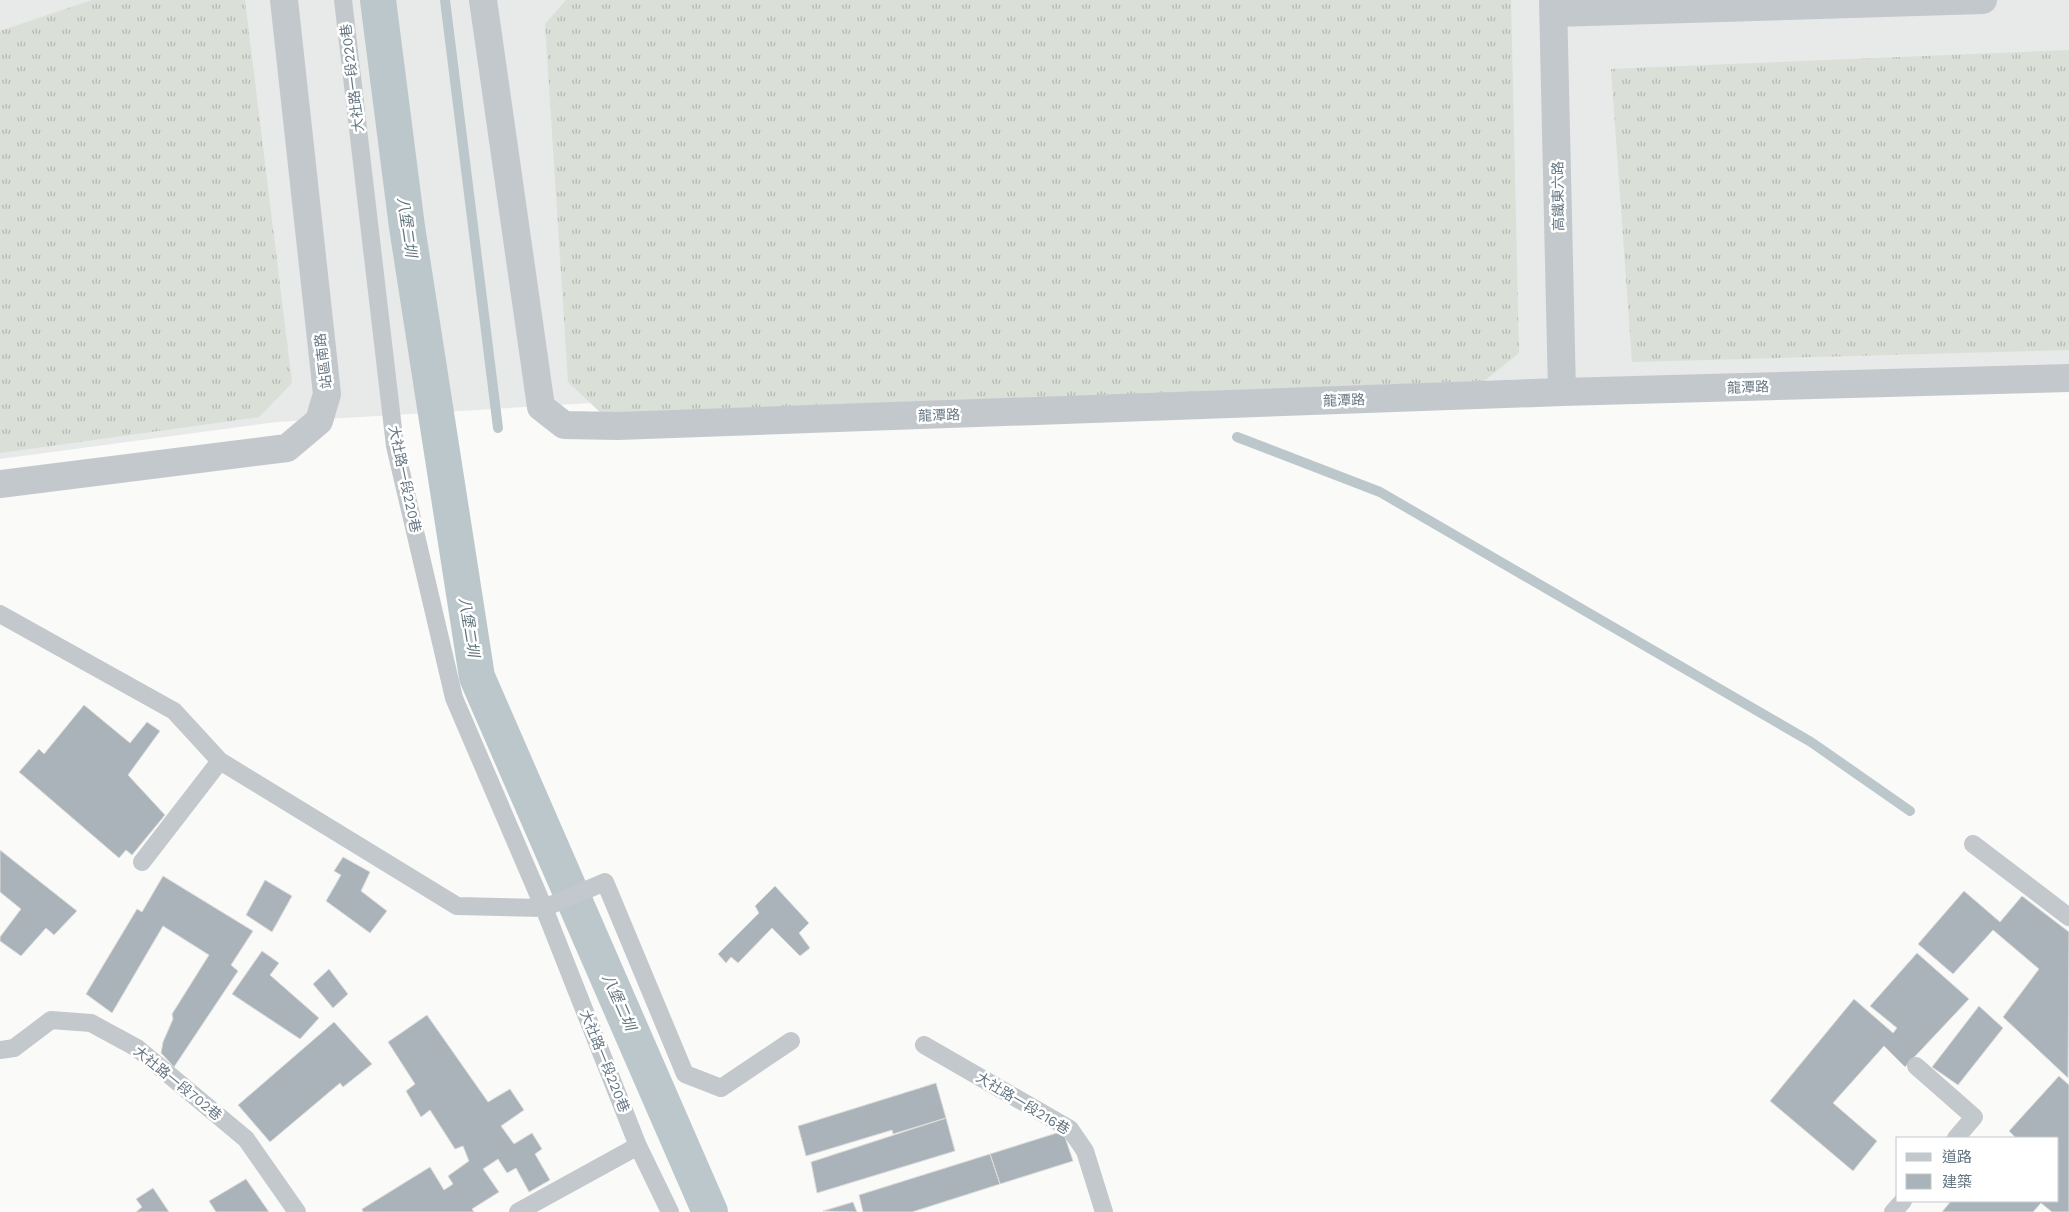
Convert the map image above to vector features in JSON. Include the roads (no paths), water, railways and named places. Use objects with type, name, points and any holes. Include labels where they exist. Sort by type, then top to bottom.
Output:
[{"type":"street","name":"站區南路","points":[[0,484],[287,448],[319,420],[327,394],[284,0]]},
{"type":"street","name":"龍潭路","points":[[483,0],[541,407],[564,425],[618,426],[1562,392],[2069,378]]},
{"type":"street","points":[[1554,6],[1984,0]]},
{"type":"street","name":"高鐵東六路","points":[[1554,6],[1562,392]]},
{"type":"lane","name":"大社路一段220巷","points":[[343,0],[395,446],[454,698],[544,908],[638,1146],[670,1212]]},
{"type":"lane","points":[[0,614],[174,712],[220,761],[457,906],[544,908],[605,882],[685,1074],[720,1088],[791,1041]]},
{"type":"lane","points":[[142,862],[220,761]]},
{"type":"lane","points":[[1973,844],[2069,917]]},
{"type":"lane","name":"大社路一段702巷","points":[[0,1050],[14,1048],[51,1020],[91,1023],[137,1048],[246,1139],[297,1212]]},
{"type":"lane","name":"大社路一段216巷","points":[[924,1045],[1070,1128],[1085,1151],[1104,1212]]},
{"type":"lane","points":[[1916,1066],[1974,1116],[1957,1137]]},
{"type":"lane","points":[[518,1212],[638,1146]]},
{"type":"lane","points":[[1894,1212],[1902,1202]]},
{"type":"waterway","name":"八堡二圳","points":[[378,0],[407,227],[477,677],[710,1212]]},
{"type":"waterway","points":[[445,0],[498,428]]},
{"type":"waterway","points":[[1237,437],[1380,492],[1811,742],[1910,811]]}]
